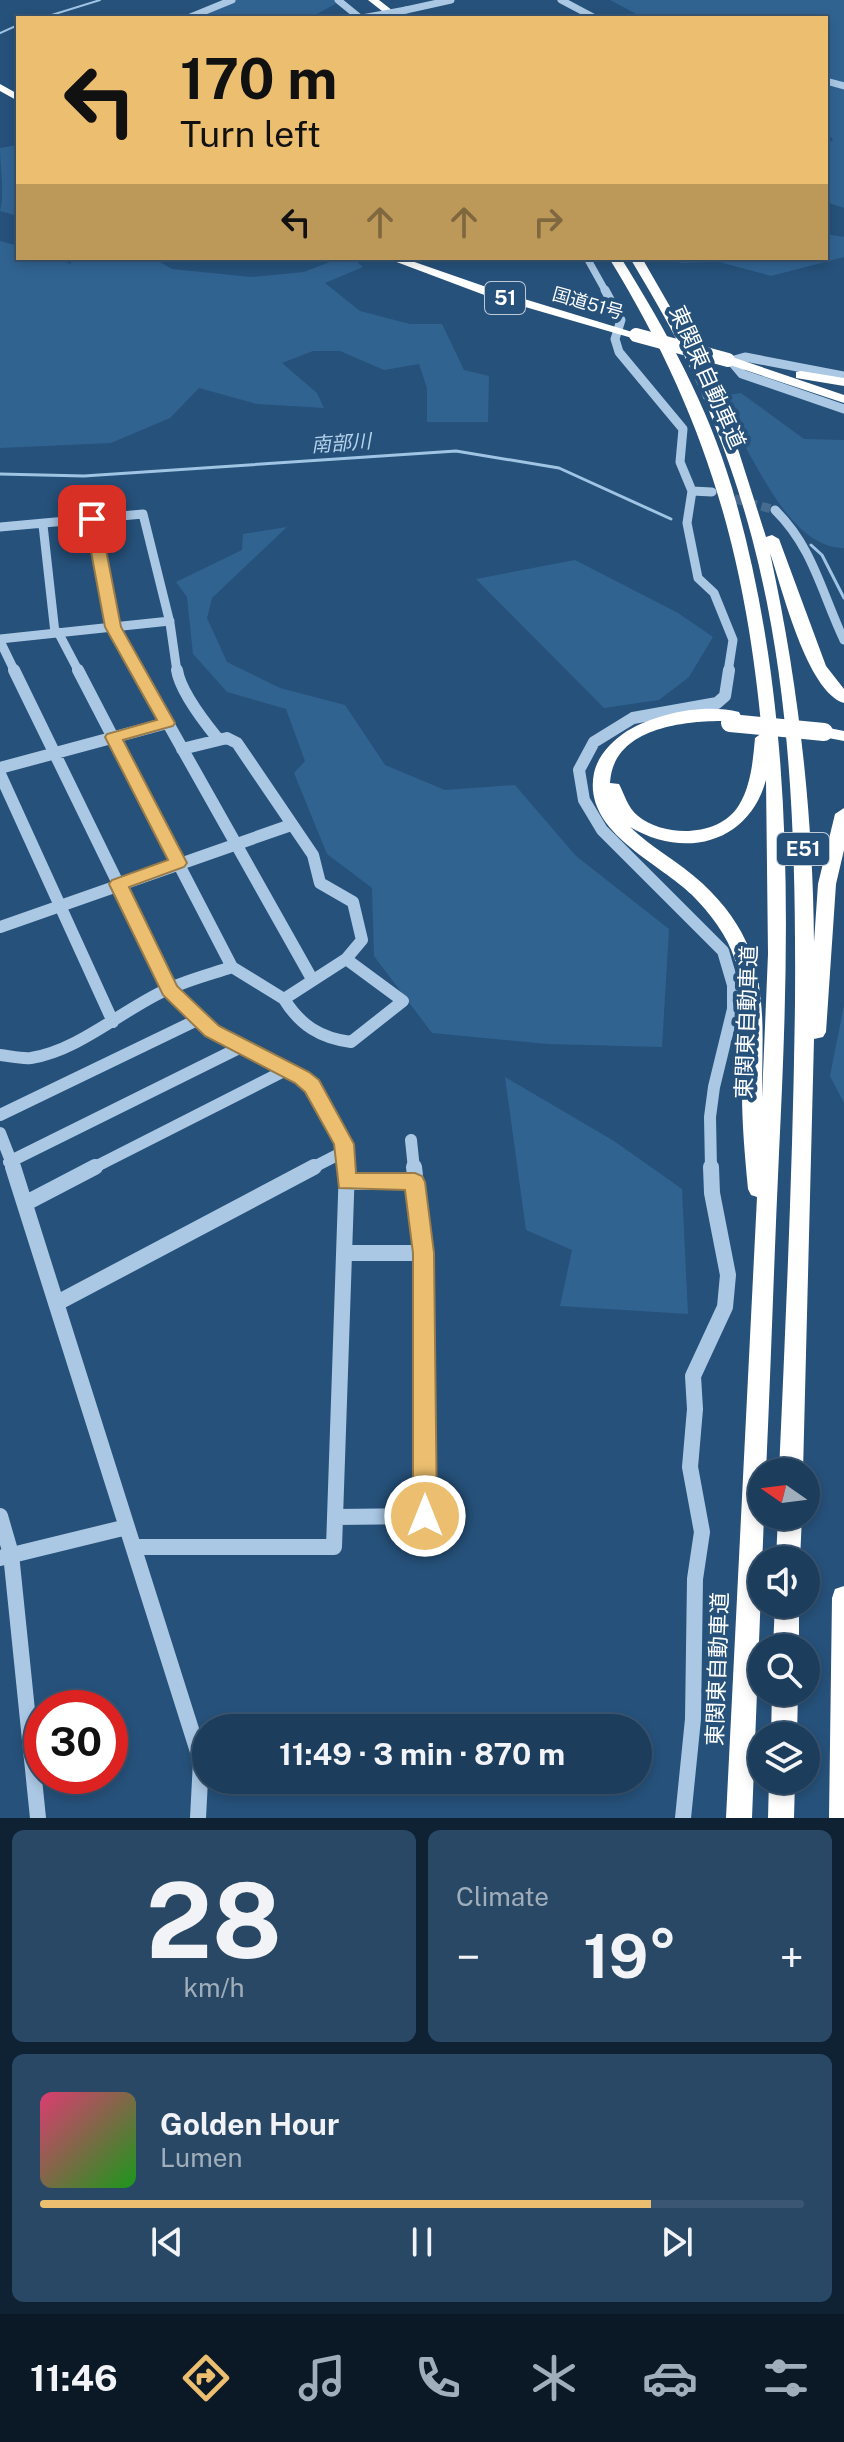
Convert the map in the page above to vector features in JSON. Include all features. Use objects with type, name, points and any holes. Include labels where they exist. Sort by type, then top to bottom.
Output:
[{"type":"highway","points":[[368,2],[393,16]]},
{"type":"highway","name":"国道51号","points":[[398,260],[491,293],[620,331],[730,360],[844,379]]},
{"type":"highway","name":"東関東自動車道","points":[[616,260],[672,358],[718,467],[744,558],[762,665],[773,784],[777,909],[739,1818]]},
{"type":"highway","name":"東関東自動車道","points":[[637,260],[666,304],[699,367],[746,487],[778,612],[793,715],[799,784],[805,1000],[792,1458]]},
{"type":"highway","name":"国道51号","points":[[730,360],[844,399]]},
{"type":"highway","points":[[764,367],[844,390]]},
{"type":"highway","points":[[794,381],[844,390]]},
{"type":"highway","points":[[746,487],[765,518],[818,666],[828,683],[844,698]]},
{"type":"highway","points":[[732,720],[672,727],[633,746],[620,758],[614,774],[614,793],[620,808],[648,828],[683,837],[713,834],[739,817],[754,787],[763,742],[762,665]]},
{"type":"highway","points":[[764,1259],[753,1126],[755,1035],[749,971],[730,929],[711,905],[684,877],[623,832],[604,803],[602,777],[611,753],[643,729],[689,716],[825,729],[844,727]]},
{"type":"highway","points":[[825,729],[844,736]]},
{"type":"highway","points":[[800,1241],[824,911],[844,814]]},
{"type":"highway","points":[[842,1818],[844,1598]]},
{"type":"highway","points":[[781,1818],[782,1794]]},
{"type":"street","points":[[193,16],[232,0]]},
{"type":"street","points":[[338,0],[358,16]]},
{"type":"street","points":[[372,16],[451,0]]},
{"type":"street","points":[[561,0],[591,16]]},
{"type":"street","points":[[588,260],[621,320],[615,339],[619,352],[683,429],[680,462],[692,491],[687,523],[698,578],[714,593],[733,640],[725,696],[717,703],[651,711],[614,727],[587,754],[580,768],[580,785],[589,814],[611,844],[695,918],[718,944],[733,985],[733,1009],[710,1117],[712,1193],[728,1275],[725,1307],[693,1376],[695,1409],[690,1467],[702,1532],[695,1579],[693,1719],[683,1818]]},
{"type":"street","points":[[844,379],[745,357],[730,360],[742,374],[844,409]]},
{"type":"street","points":[[692,491],[712,492]]},
{"type":"street","points":[[775,510],[787,520],[812,555],[844,640]]},
{"type":"street","points":[[0,527],[143,514],[170,621],[178,679],[194,703],[196,713],[218,739]]},
{"type":"street","points":[[92,519],[113,627],[312,979]]},
{"type":"street","points":[[43,525],[56,632],[232,967],[284,999],[300,1023],[315,1033],[334,1041],[351,1042],[403,1001],[346,959]]},
{"type":"street","points":[[135,1547],[334,1547],[345,1151],[312,1086],[212,1031],[169,988],[0,640],[170,621]]},
{"type":"street","points":[[113,1022],[1,779],[54,753],[167,723]]},
{"type":"street","points":[[182,749],[227,738],[237,743],[313,855],[320,883],[353,902],[362,940],[346,959],[284,999]]},
{"type":"street","points":[[0,927],[291,825]]},
{"type":"street","points":[[0,1055],[40,1056],[60,1049],[169,988],[232,967]]},
{"type":"street","points":[[0,1115],[199,1019]]},
{"type":"street","points":[[9,1162],[241,1047]]},
{"type":"street","points":[[26,1203],[286,1070]]},
{"type":"street","points":[[1,1138],[26,1203],[201,1761],[198,1818]]},
{"type":"street","points":[[335,1517],[425,1516],[424,1253],[411,1140]]},
{"type":"street","points":[[57,1303],[345,1151]]},
{"type":"street","points":[[346,1182],[415,1182]]},
{"type":"street","points":[[344,1253],[424,1253]]},
{"type":"street","points":[[0,1516],[38,1818]]},
{"type":"street","points":[[5,1556],[127,1527]]},
{"type":"shaded area","points":[[235,0],[342,0],[314,16],[168,16],[187,15]]},
{"type":"shaded area","points":[[610,0],[844,0],[844,208],[828,203],[828,142],[833,140],[828,134],[828,16],[640,16]]},
{"type":"shaded area","points":[[16,145],[16,215],[0,211],[0,148]]},
{"type":"shaded area","points":[[828,234],[844,237],[844,257],[771,276],[719,262],[680,263],[678,260],[828,260]]},
{"type":"shaded area","points":[[0,241],[16,245],[16,260],[60,260],[71,264],[71,260],[156,260],[172,269],[251,277],[304,272],[335,260],[355,260],[363,267],[325,283],[360,311],[410,324],[442,324],[464,370],[489,376],[488,422],[427,422],[427,388],[419,364],[384,370],[340,351],[313,351],[282,363],[317,393],[324,408],[257,404],[199,388],[170,418],[111,443],[0,448]]},
{"type":"shaded area","points":[[741,393],[804,439],[844,440],[844,548],[824,544],[806,533],[775,498],[722,403],[726,395]]},
{"type":"shaded area","points":[[287,527],[212,598],[207,618],[227,662],[280,688],[345,705],[385,765],[445,790],[515,785],[576,856],[669,929],[662,1047],[548,1044],[432,1033],[374,956],[372,888],[327,854],[294,773],[305,761],[286,709],[227,692],[193,654],[187,597],[176,582],[242,550],[243,534]]},
{"type":"shaded area","points":[[575,560],[678,613],[713,637],[689,677],[659,700],[604,708],[476,579]]},
{"type":"shaded area","points":[[844,1005],[844,1103],[830,1076]]},
{"type":"shaded area","points":[[505,1077],[614,1141],[682,1189],[688,1314],[560,1306],[572,1250],[526,1230]]},
{"type":"waterway","points":[[48,16],[100,0]]},
{"type":"waterway","points":[[0,33],[16,26]]},
{"type":"waterway","name":"南部川","points":[[0,474],[84,476],[456,451],[559,468],[671,519]]},
{"type":"waterway","name":"南部川","points":[[811,545],[822,555],[844,598]]},
{"type":"tunnel","points":[[721,495],[775,510]]},
{"type":"route","points":[[92,519],[113,627],[167,723],[113,737],[178,863],[118,884],[170,990],[212,1031],[312,1086],[344,1144],[346,1182],[415,1182],[424,1253],[425,1516]]}]
